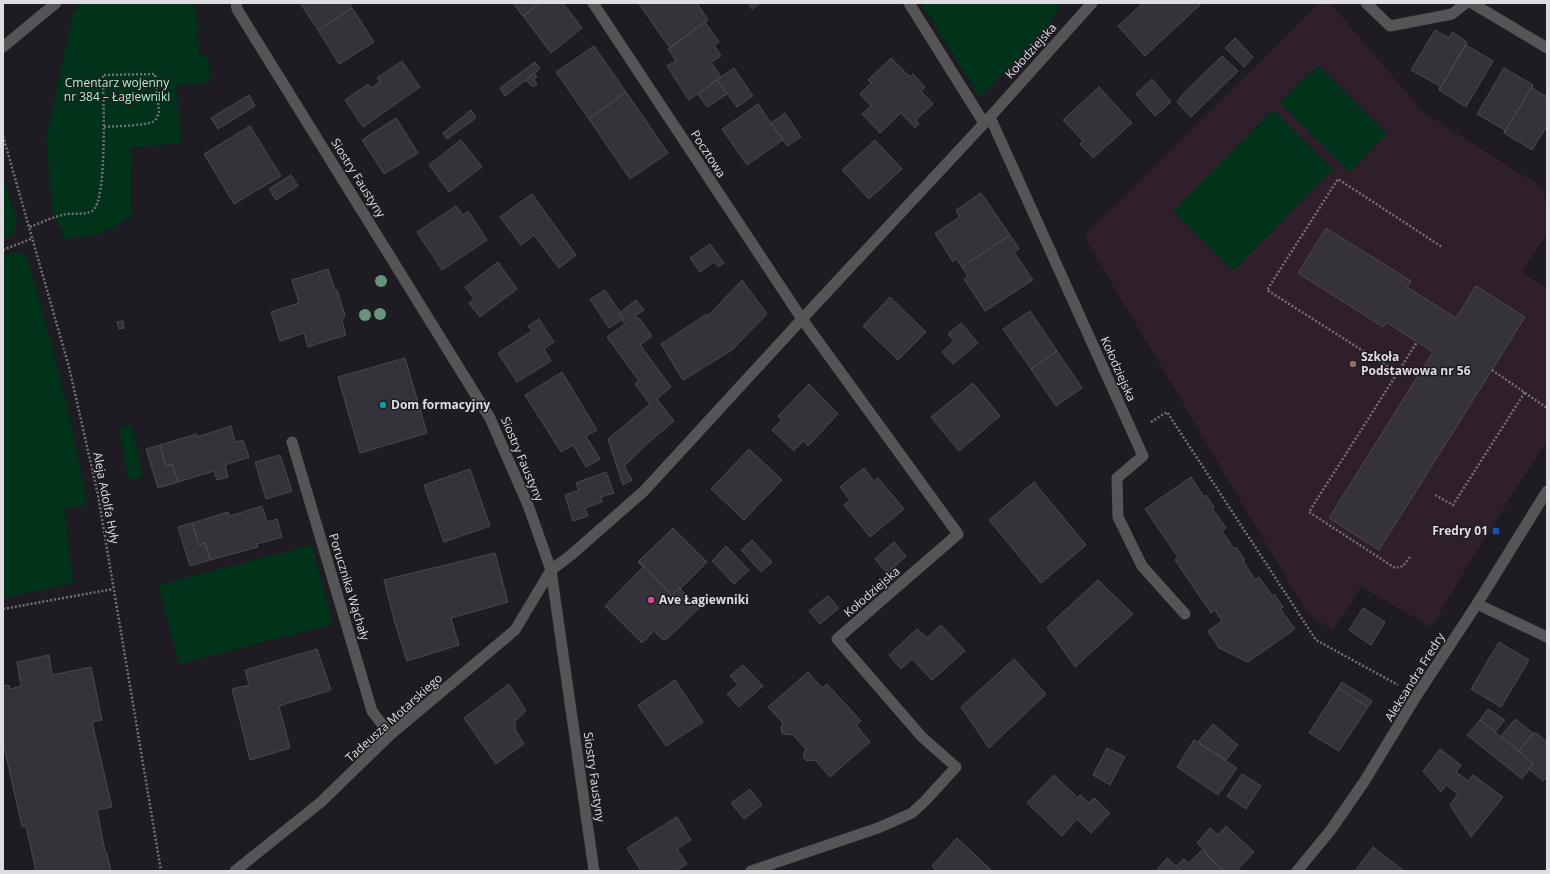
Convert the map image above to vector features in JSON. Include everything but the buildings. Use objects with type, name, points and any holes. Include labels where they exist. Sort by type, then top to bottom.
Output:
[{"type":"street","points":[[3,47],[56,3]]},
{"type":"street","name":"Siostry Faustyny","points":[[236,3],[490,418],[528,505],[551,570],[594,871]]},
{"type":"street","name":"Pocztowa","points":[[593,3],[802,319]]},
{"type":"street","points":[[909,3],[987,120]]},
{"type":"street","points":[[1366,3],[1390,26],[1452,14],[1466,3]]},
{"type":"street","points":[[1472,3],[1547,48]]},
{"type":"street","name":"Kołodziejska","points":[[551,570],[571,555],[644,490],[987,120],[1089,4]]},
{"type":"street","name":"Kołodziejska","points":[[987,120],[1143,456],[1117,478],[1118,518],[1142,566],[1185,614]]},
{"type":"street","name":"Kołodziejska","points":[[751,871],[878,828],[907,816],[925,801],[956,767],[922,738],[838,639],[958,534],[802,319]]},
{"type":"street","name":"Porucznika Wąchały","points":[[292,442],[372,711],[390,736]]},
{"type":"street","name":"Aleksandra Fredry","points":[[1297,871],[1330,831],[1364,782],[1417,695],[1477,604],[1547,491]]},
{"type":"street","name":"Tadeusza Motarskiego","points":[[236,871],[321,802],[390,736],[515,630],[551,570]]},
{"type":"street","points":[[1477,604],[1547,637]]},
{"type":"path","points":[[30,227],[62,215],[84,214],[93,211],[96,207],[102,181],[104,156],[103,75],[155,74],[159,112],[158,117],[154,121],[142,124],[104,127]]},
{"type":"path","name":"Aleja Adolfa Hyły","points":[[3,136],[70,367],[98,495],[161,871]]},
{"type":"path","points":[[1398,373],[1267,290],[1338,179],[1442,247]]},
{"type":"path","points":[[3,250],[33,238]]},
{"type":"path","points":[[1410,557],[1403,566],[1395,568],[1309,512],[1418,342]]},
{"type":"path","points":[[1492,370],[1547,408]]},
{"type":"path","points":[[1435,495],[1453,505],[1525,392]]},
{"type":"path","points":[[1149,423],[1167,412],[1316,640],[1403,688]]},
{"type":"path","points":[[3,609],[113,589]]},
{"type":"shaded area","name":"Szkoła Podstawowa nr 56","points":[[1319,3],[1330,3],[1423,112],[1543,188],[1547,212],[1547,233],[1522,272],[1547,289],[1547,440],[1463,573],[1432,627],[1361,587],[1333,630],[1307,613],[1084,236]]},
{"type":"green space","name":"Cmentarz wojenny nr 384 – Łagiewniki","points":[[195,3],[200,56],[208,56],[210,82],[176,85],[181,143],[129,148],[130,153],[132,153],[131,217],[101,234],[65,239],[52,210],[46,138],[74,10],[80,4]]},
{"type":"green space","points":[[921,3],[1060,3],[1052,22],[980,97]]},
{"type":"green space","points":[[1318,65],[1387,133],[1350,172],[1280,103]]},
{"type":"green space","points":[[1273,110],[1333,169],[1233,271],[1173,211]]},
{"type":"green space","points":[[3,176],[17,223],[14,233],[3,240]]},
{"type":"green space","points":[[11,253],[22,253],[27,257],[75,442],[87,505],[64,508],[73,583],[3,598],[3,256]]},
{"type":"green space","points":[[132,426],[143,477],[129,480],[119,428]]},
{"type":"green space","points":[[312,545],[333,624],[179,664],[158,585]]},
{"type":"place","name":"Szkoła Podstawowa nr 56","points":[[1353,364]]},
{"type":"place","name":"Dom formacyjny","points":[[383,405]]},
{"type":"place","name":"Fredry 01","points":[[1496,531]]},
{"type":"place","name":"Ave Łagiewniki","points":[[651,600]]}]
